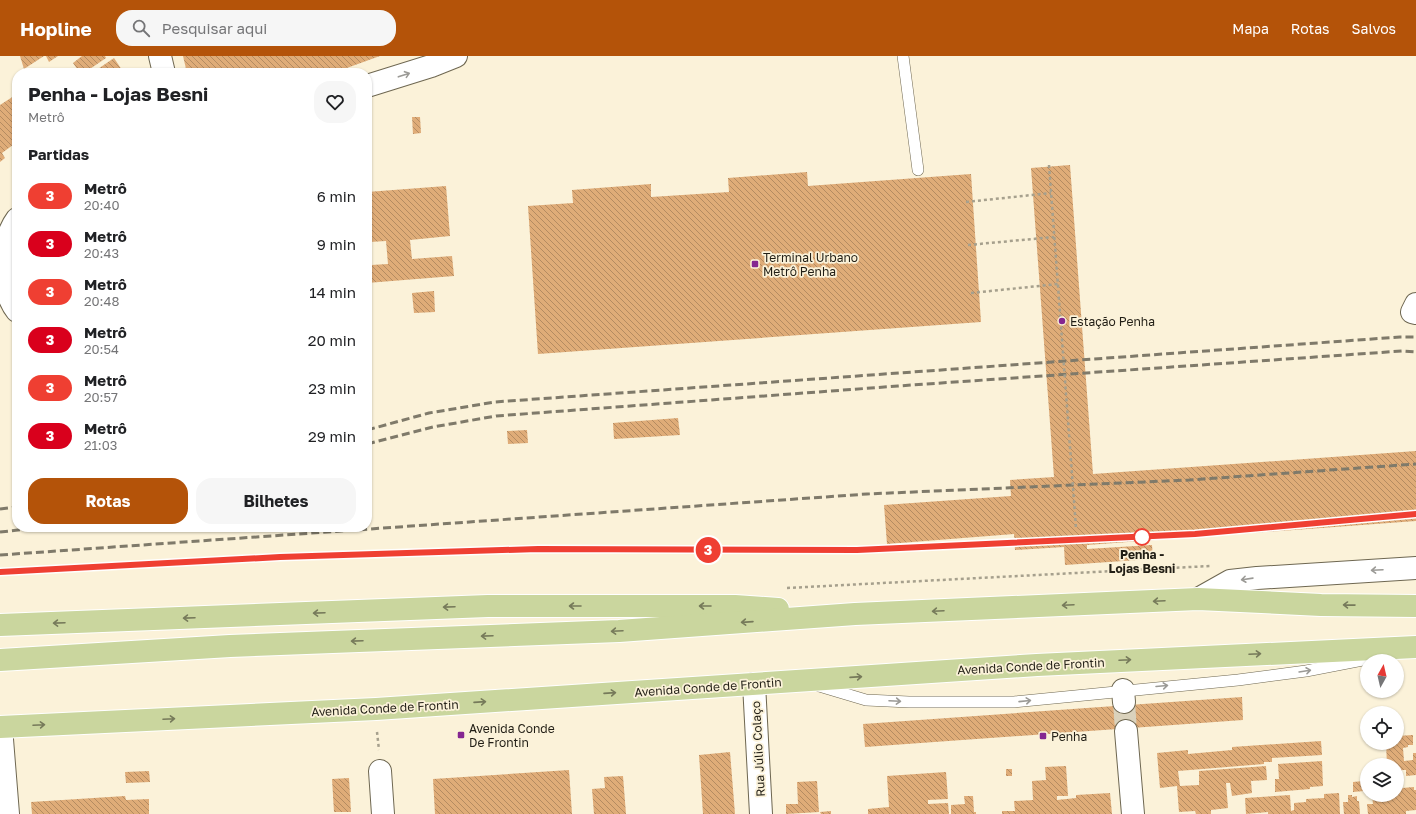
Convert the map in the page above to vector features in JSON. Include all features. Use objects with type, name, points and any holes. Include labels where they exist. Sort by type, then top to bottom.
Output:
[{"type":"highway","points":[[0,660],[238,646],[619,631],[855,614],[1198,599],[1321,605],[1416,606]]},
{"type":"highway","points":[[0,626],[488,606],[735,606],[855,614]]},
{"type":"highway","name":"Avenida Conde de Frontin","points":[[0,727],[376,709],[1037,664],[1416,647]]},
{"type":"street","points":[[160,56],[163,68]]},
{"type":"street","points":[[372,84],[431,66],[456,56]]},
{"type":"street","points":[[0,217],[12,212]]},
{"type":"street","points":[[11,306],[2,266],[5,244],[12,229]]},
{"type":"street","points":[[1416,304],[1412,312],[1416,313]]},
{"type":"street","points":[[1198,599],[1230,581],[1416,568]]},
{"type":"street","name":"Rua Júlio Colaço","points":[[754,684],[761,814]]},
{"type":"street","points":[[0,727],[8,814]]},
{"type":"street","points":[[1126,731],[1133,814]]},
{"type":"street","points":[[380,771],[383,814]]},
{"type":"lane","points":[[903,56],[918,170]]},
{"type":"lane","points":[[803,681],[866,700],[909,702],[1014,702],[1124,696],[1306,671],[1363,660],[1416,647]]},
{"type":"path","points":[[1049,165],[1076,528]]},
{"type":"path","points":[[966,202],[1051,192]]},
{"type":"path","points":[[968,245],[1054,237]]},
{"type":"path","points":[[971,293],[1058,284]]},
{"type":"path","points":[[376,709],[380,771]]},
{"type":"building","points":[[20,56],[44,56],[26,68],[24,68]]},
{"type":"building","points":[[46,56],[58,56],[49,62]]},
{"type":"building","points":[[82,56],[105,56],[106,58],[91,68],[76,68],[73,63]]},
{"type":"building","points":[[183,56],[380,56],[347,68],[186,68]]},
{"type":"building","points":[[114,58],[121,68],[99,68]]},
{"type":"building","points":[[12,97],[12,146],[2,153],[5,158],[0,162],[0,105]]},
{"type":"building","points":[[412,117],[420,117],[421,133],[413,134]]},
{"type":"building","points":[[1070,165],[1093,474],[1416,451],[1416,521],[1087,545],[1087,549],[1152,545],[1153,559],[1065,565],[1064,547],[1015,550],[1014,534],[887,544],[884,505],[1011,496],[1010,480],[1054,477],[1031,168]]},
{"type":"building","name":"Terminal Urbano Metrô Penha","points":[[807,172],[808,186],[971,174],[981,322],[538,354],[528,206],[573,203],[572,190],[651,184],[651,197],[729,192],[728,178]]},
{"type":"building","points":[[446,186],[450,236],[410,240],[412,259],[452,256],[454,276],[372,283],[372,265],[388,264],[386,241],[372,242],[372,192]]},
{"type":"building","points":[[434,291],[435,312],[414,313],[412,293]]},
{"type":"building","points":[[678,418],[680,435],[614,439],[613,423]]},
{"type":"building","points":[[527,430],[528,443],[508,444],[507,431]]},
{"type":"building","points":[[1242,697],[1243,720],[865,747],[863,724]]},
{"type":"building","points":[[1413,735],[1413,745],[1408,745],[1408,747],[1404,748],[1404,736]]},
{"type":"building","points":[[1321,741],[1322,755],[1272,758],[1272,762],[1264,762],[1264,764],[1178,771],[1180,786],[1199,785],[1199,771],[1266,766],[1267,780],[1251,781],[1252,793],[1232,796],[1230,783],[1226,783],[1228,808],[1211,810],[1211,814],[1196,814],[1195,811],[1179,812],[1177,786],[1160,788],[1157,753],[1188,750],[1188,754],[1232,750],[1232,747]]},
{"type":"building","points":[[1386,750],[1403,750],[1404,758],[1387,758]]},
{"type":"building","points":[[730,752],[735,814],[703,814],[699,755]]},
{"type":"building","points":[[1413,753],[1416,753],[1416,775],[1406,776],[1406,770],[1404,770],[1404,761],[1413,760]]},
{"type":"building","points":[[1322,761],[1323,786],[1310,787],[1310,789],[1275,792],[1275,779],[1279,779],[1278,764]]},
{"type":"building","points":[[1066,766],[1068,796],[1057,796],[1057,800],[1076,798],[1076,795],[1110,793],[1112,814],[1002,814],[1002,811],[1015,811],[1014,801],[1033,800],[1032,781],[1046,780],[1045,767]]},
{"type":"building","points":[[1006,769],[1012,769],[1012,776],[1006,776]]},
{"type":"building","points":[[569,770],[572,814],[435,814],[433,779]]},
{"type":"building","points":[[149,771],[150,782],[126,783],[125,772]]},
{"type":"building","points":[[946,772],[948,799],[928,800],[928,804],[948,803],[949,814],[868,814],[868,809],[889,807],[887,776]]},
{"type":"building","points":[[623,776],[626,814],[594,814],[592,789],[605,788],[604,777]]},
{"type":"building","points":[[349,778],[351,812],[334,812],[332,779]]},
{"type":"building","points":[[817,781],[819,812],[786,814],[786,804],[798,804],[797,782]]},
{"type":"building","points":[[1360,781],[1360,791],[1353,792],[1353,782]]},
{"type":"building","points":[[1414,787],[1414,790],[1416,790],[1416,810],[1406,811],[1406,814],[1368,814],[1367,804],[1373,804],[1373,802],[1404,802],[1404,788]]},
{"type":"building","points":[[1339,793],[1340,814],[1268,814],[1268,812],[1246,814],[1245,798],[1290,795],[1291,811],[1294,810],[1294,803],[1306,802],[1306,799],[1324,798],[1324,794]]},
{"type":"building","points":[[1348,795],[1352,795],[1352,797],[1357,796],[1360,814],[1344,814],[1343,802],[1348,802]]},
{"type":"building","points":[[125,796],[126,800],[149,799],[149,814],[32,814],[31,802]]},
{"type":"building","points":[[964,796],[973,796],[974,812],[976,812],[976,814],[951,814],[951,805],[965,804]]},
{"type":"building","points":[[831,811],[831,814],[821,814],[820,812]]},
{"type":"tunnel","points":[[1124,702],[1126,731]]},
{"type":"railway","points":[[372,429],[429,413],[495,402],[1416,337]]},
{"type":"railway","points":[[372,443],[433,427],[496,416],[898,386],[1402,351],[1416,352]]},
{"type":"railway","points":[[372,529],[867,494],[1189,480],[1416,464]]},
{"type":"railway","points":[[0,509],[12,508]]},
{"type":"railway","points":[[0,572],[280,557],[538,549],[857,550],[1195,534],[1416,514]]},
{"type":"railway","points":[[0,532],[12,531]]},
{"type":"railway","points":[[0,555],[327,532]]},
{"type":"metro line","name":"3","points":[[0,572],[280,557],[538,549],[857,550],[1195,534],[1416,514]]},
{"type":"place","name":"Terminal Urbano Metrô Penha","points":[[755,264]]},
{"type":"place","name":"Estação Penha","points":[[1062,321]]},
{"type":"place","name":"Penha - Lojas Besni","points":[[1142,537]]},
{"type":"place","name":"Avenida Conde De Frontin","points":[[461,735]]},
{"type":"place","name":"Penha","points":[[1043,736]]}]
